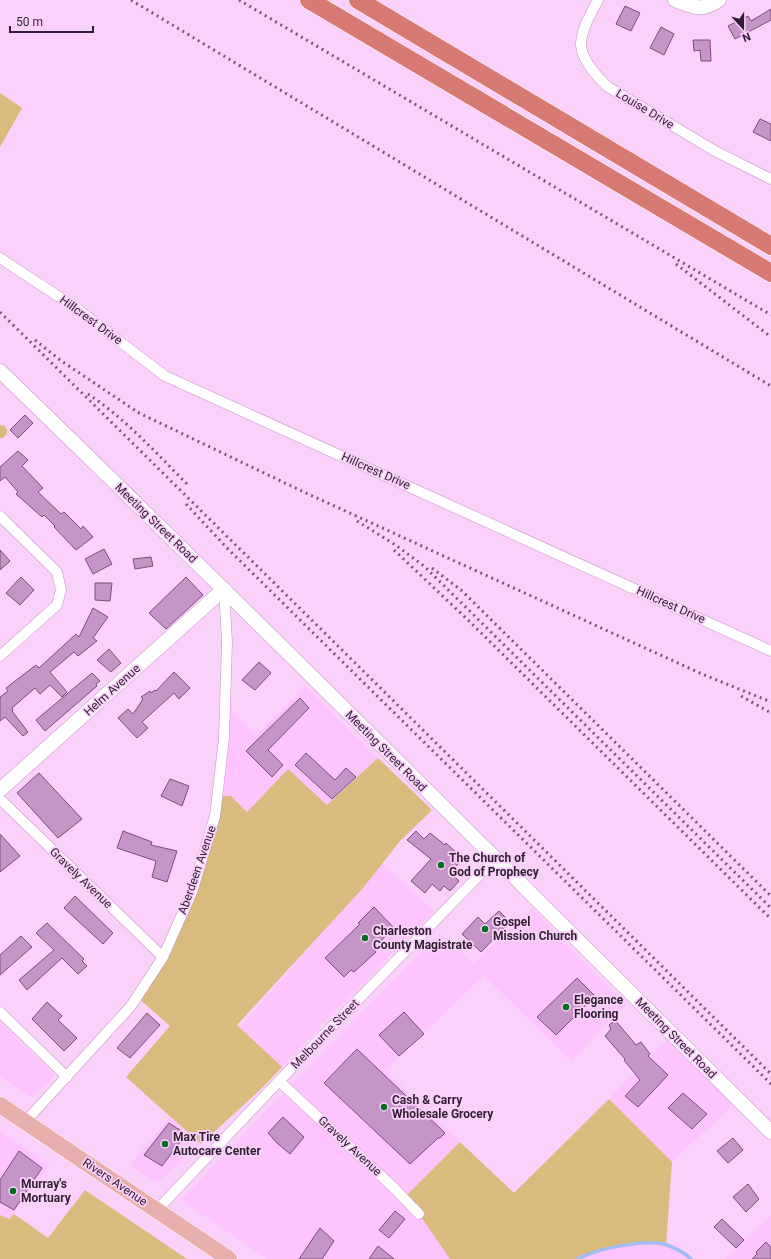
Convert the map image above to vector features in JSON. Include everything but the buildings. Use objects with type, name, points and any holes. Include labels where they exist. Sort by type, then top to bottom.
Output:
[{"type":"highway","points":[[309,0],[771,273]]},
{"type":"highway","points":[[358,0],[771,246]]},
{"type":"main road","name":"Rivers Avenue","points":[[0,1105],[229,1259]]},
{"type":"street","name":"Louise Drive","points":[[598,0],[586,23],[580,44],[586,62],[598,78],[608,87],[715,151],[771,179]]},
{"type":"street","points":[[675,0],[695,8],[709,7],[719,0]]},
{"type":"street","name":"Hillcrest Drive","points":[[0,258],[76,308],[165,376],[771,651]]},
{"type":"street","name":"Meeting Street Road","points":[[0,371],[161,526],[771,1132]]},
{"type":"street","points":[[0,516],[57,572],[61,590],[57,606],[0,656]]},
{"type":"street","name":"Helm Avenue","points":[[0,790],[224,589]]},
{"type":"street","name":"Aberdeen Avenue","points":[[25,1122],[131,1006],[163,957],[192,892],[216,816],[224,738],[227,642],[224,589]]},
{"type":"street","name":"Gravely Avenue","points":[[0,799],[163,957]]},
{"type":"street","name":"Melbourne Street","points":[[157,1210],[279,1081],[495,859]]},
{"type":"street","points":[[0,1012],[67,1077]]},
{"type":"street","name":"Gravely Avenue","points":[[279,1081],[392,1186],[419,1214]]},
{"type":"shaded area","points":[[0,93],[22,108],[0,147]]},
{"type":"shaded area","points":[[0,425],[5,426],[7,430],[7,434],[3,438],[0,438]]},
{"type":"shaded area","points":[[305,686],[378,758],[327,805],[288,769],[247,812],[231,796],[218,796],[225,703],[256,736]]},
{"type":"shaded area","points":[[378,758],[432,810],[400,841],[363,888],[237,1025],[282,1067],[262,1088],[201,1144],[126,1077],[170,1026],[137,997],[192,892],[218,796],[231,796],[247,812],[288,769],[327,805]]},
{"type":"shaded area","points":[[382,864],[435,911],[340,1006],[282,1067],[240,1027]]},
{"type":"shaded area","points":[[532,908],[585,964],[626,1004],[571,1061],[484,976],[385,1070],[460,1142],[404,1198],[419,1214],[450,1259],[267,1259],[181,1200],[440,933],[473,964]]},
{"type":"shaded area","points":[[0,1022],[55,1076],[31,1097],[0,1076]]},
{"type":"shaded area","points":[[667,1040],[733,1105],[672,1162],[609,1099]]},
{"type":"shaded area","points":[[609,1099],[672,1162],[666,1245],[645,1243],[619,1246],[597,1251],[577,1259],[450,1259],[419,1214],[404,1198],[460,1142],[514,1193]]},
{"type":"shaded area","points":[[170,1117],[201,1144],[157,1183],[130,1165]]},
{"type":"shaded area","points":[[0,1131],[50,1165],[9,1219],[0,1215]]},
{"type":"shaded area","points":[[85,1190],[187,1259],[0,1259],[0,1215],[9,1219],[14,1214],[48,1238]]},
{"type":"shaded area","points":[[771,1215],[771,1259],[726,1259]]},
{"type":"shaded area","points":[[645,1243],[666,1245],[687,1255],[691,1259],[577,1259],[597,1251],[619,1246]]},
{"type":"waterway","points":[[577,1259],[609,1248],[647,1243],[667,1245],[680,1251],[691,1259]]},
{"type":"railway","points":[[131,0],[771,386]]},
{"type":"railway","points":[[239,0],[771,315]]},
{"type":"railway","points":[[676,264],[771,337]]},
{"type":"railway","points":[[0,312],[771,1074]]},
{"type":"railway","points":[[35,340],[60,360],[139,413],[308,494],[702,674],[771,702]]},
{"type":"railway","points":[[88,394],[128,425],[188,485]]},
{"type":"railway","points":[[186,504],[228,549],[771,1084]]},
{"type":"railway","points":[[357,521],[394,544],[424,566],[771,908]]},
{"type":"railway","points":[[394,550],[468,620],[771,919]]},
{"type":"railway","points":[[432,568],[461,590],[771,896]]},
{"type":"railway","points":[[741,696],[771,713]]},
{"type":"place","name":"The Church of God of Prophecy","points":[[441,865]]},
{"type":"place","name":"Gospel Mission Church","points":[[485,929]]},
{"type":"place","name":"Charleston County Magistrate","points":[[365,938]]},
{"type":"place","name":"Elegance Flooring","points":[[566,1007]]},
{"type":"place","name":"Cash & Carry Wholesale Grocery","points":[[384,1107]]},
{"type":"place","name":"Max Tire Autocare Center","points":[[165,1144]]},
{"type":"place","name":"Murray's Mortuary","points":[[13,1191]]}]
